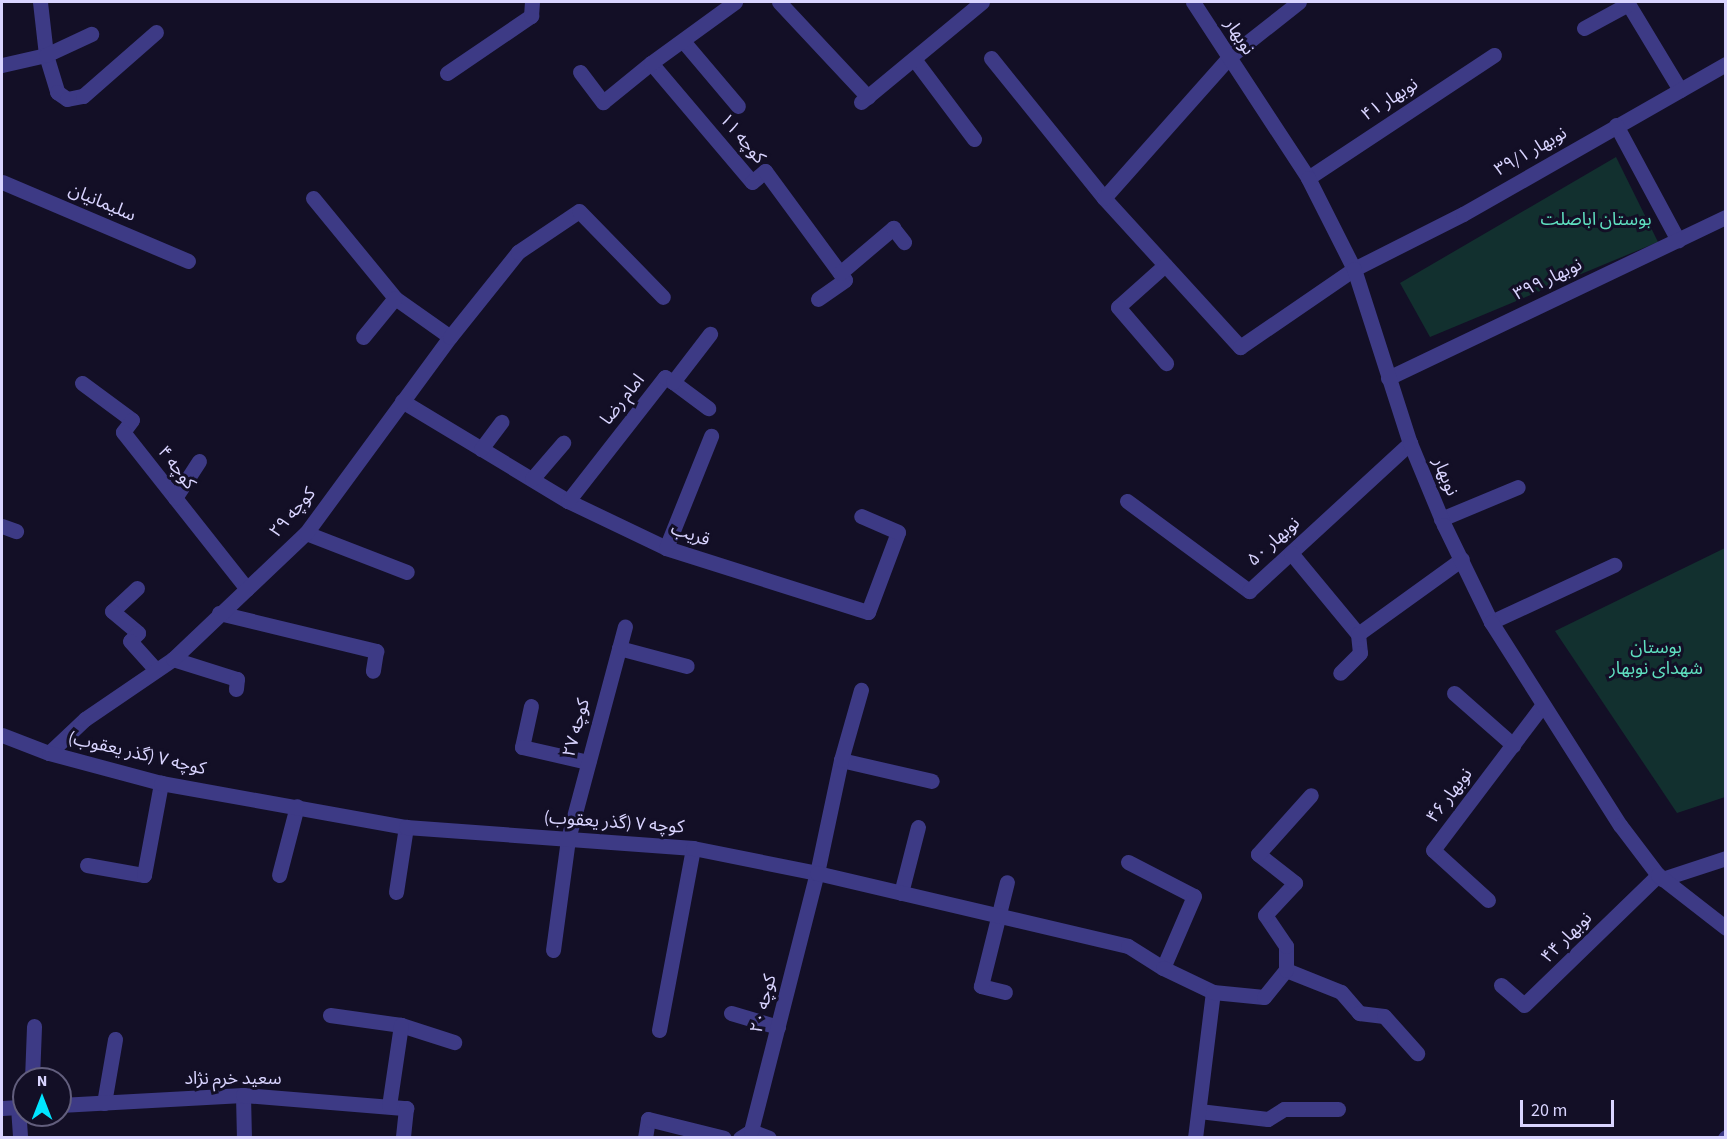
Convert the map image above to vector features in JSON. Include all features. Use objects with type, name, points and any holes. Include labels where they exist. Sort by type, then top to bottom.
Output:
[{"type":"street","points":[[40,2],[46,55],[57,92],[67,99],[83,96],[156,32]]},
{"type":"street","points":[[447,73],[531,16],[532,2]]},
{"type":"street","points":[[580,72],[603,102],[682,41],[715,8],[735,2]]},
{"type":"street","points":[[779,2],[865,99],[982,2]]},
{"type":"street","name":"نوبهار","points":[[1193,2],[1308,178],[1353,269],[1410,443],[1441,519],[1491,622],[1542,706],[1620,825],[1660,877],[1725,928]]},
{"type":"street","points":[[1104,198],[1229,57],[1299,2]]},
{"type":"street","points":[[1584,28],[1628,3],[1680,90]]},
{"type":"street","points":[[2,66],[46,55],[91,34]]},
{"type":"street","points":[[682,41],[738,106]]},
{"type":"street","name":"نوبهار ۴۱","points":[[1308,178],[1494,55]]},
{"type":"street","points":[[991,58],[1104,198],[1165,265],[1118,307],[1166,363]]},
{"type":"street","points":[[914,59],[974,139]]},
{"type":"street","name":"کوچه ۱۱","points":[[651,63],[752,182],[765,171],[843,277]]},
{"type":"street","name":"نوبهار ۳۹/۱","points":[[1165,265],[1240,347],[1353,269],[1463,214],[1725,64]]},
{"type":"street","points":[[1616,125],[1678,240]]},
{"type":"street","name":"سلیمانیان","points":[[2,182],[188,261]]},
{"type":"street","points":[[314,198],[395,298],[450,337]]},
{"type":"street","name":"کوچه ۲۹","points":[[49,753],[85,719],[172,659],[306,533],[450,337],[518,252],[579,211],[663,297]]},
{"type":"street","name":"نوبهار ۳۹۹","points":[[1388,378],[1725,217]]},
{"type":"street","points":[[818,299],[893,228],[904,242]]},
{"type":"street","points":[[363,337],[395,298]]},
{"type":"street","name":"امام رضا","points":[[568,501],[665,377],[673,382],[710,334]]},
{"type":"street","points":[[673,382],[708,408]]},
{"type":"street","name":"کوچه ۴","points":[[82,383],[132,420],[123,432],[247,589]]},
{"type":"street","name":"قریب","points":[[402,401],[568,501],[666,548],[868,612],[898,532],[861,516]]},
{"type":"street","points":[[482,449],[501,422]]},
{"type":"street","points":[[666,548],[711,436]]},
{"type":"street","points":[[532,479],[563,443]]},
{"type":"street","name":"نوبهار ۵۰","points":[[1127,501],[1249,591],[1410,443]]},
{"type":"street","points":[[175,498],[199,461]]},
{"type":"street","points":[[1441,519],[1518,487]]},
{"type":"street","points":[[306,533],[407,572]]},
{"type":"street","points":[[1291,553],[1358,634],[1360,654],[1340,673]]},
{"type":"street","points":[[1358,634],[1462,559]]},
{"type":"street","points":[[1491,622],[1614,565]]},
{"type":"street","points":[[137,588],[112,611],[138,633],[130,641],[156,670]]},
{"type":"street","points":[[219,613],[376,651],[373,671]]},
{"type":"street","name":"کوچه ۲۷","points":[[553,950],[568,839],[624,627]]},
{"type":"street","points":[[619,648],[687,666]]},
{"type":"street","points":[[172,659],[237,679],[236,689]]},
{"type":"street","name":"کوچه ۲۰","points":[[746,1134],[778,1027],[817,873],[841,760],[861,690]]},
{"type":"street","points":[[1454,693],[1513,745]]},
{"type":"street","points":[[531,706],[522,747],[588,762]]},
{"type":"street","name":"نوبهار ۴۶","points":[[1488,900],[1433,850],[1542,706]]},
{"type":"street","name":"کوچه ۷ (گذر یعقوب)","points":[[2,735],[49,753],[161,783],[406,827],[693,848],[817,873],[1128,946],[1163,968],[1214,992],[1264,997],[1286,970]]},
{"type":"street","points":[[841,760],[932,781]]},
{"type":"street","points":[[87,865],[144,875],[161,783]]},
{"type":"street","points":[[1311,795],[1258,854],[1295,883],[1265,915],[1286,946],[1286,970],[1341,992],[1359,1014],[1384,1016],[1417,1053]]},
{"type":"street","points":[[279,875],[297,806]]},
{"type":"street","points":[[396,892],[406,827]]},
{"type":"street","points":[[901,893],[918,827]]},
{"type":"street","points":[[659,1030],[693,848]]},
{"type":"street","points":[[1660,877],[1725,858]]},
{"type":"street","points":[[1128,862],[1194,896],[1163,968]]},
{"type":"street","name":"نوبهار ۴۴","points":[[1501,985],[1524,1005],[1660,877]]},
{"type":"street","points":[[1005,992],[981,986],[1007,882]]},
{"type":"street","points":[[1195,1137],[1214,992]]},
{"type":"street","points":[[731,1013],[778,1027]]},
{"type":"street","points":[[330,1015],[401,1025],[454,1042]]},
{"type":"street","points":[[389,1106],[401,1025]]},
{"type":"street","points":[[32,1067],[34,1026]]},
{"type":"street","points":[[104,1103],[115,1039]]},
{"type":"street","points":[[243,1095],[244,1137]]},
{"type":"street","name":"سعید خرم نژاد","points":[[72,1104],[243,1095],[389,1106],[406,1108],[403,1137]]},
{"type":"street","points":[[1199,1111],[1268,1119],[1284,1109],[1338,1109]]},
{"type":"street","points":[[645,1137],[648,1119],[724,1137]]},
{"type":"street","points":[[746,1134],[770,1137]]},
{"type":"green space","name":"بوستان اباصلت","points":[[1616,157],[1658,242],[1430,337],[1400,283]]},
{"type":"green space","name":"بوستان شهدای نوبهار","points":[[1725,548],[1725,797],[1677,813],[1555,631]]}]
